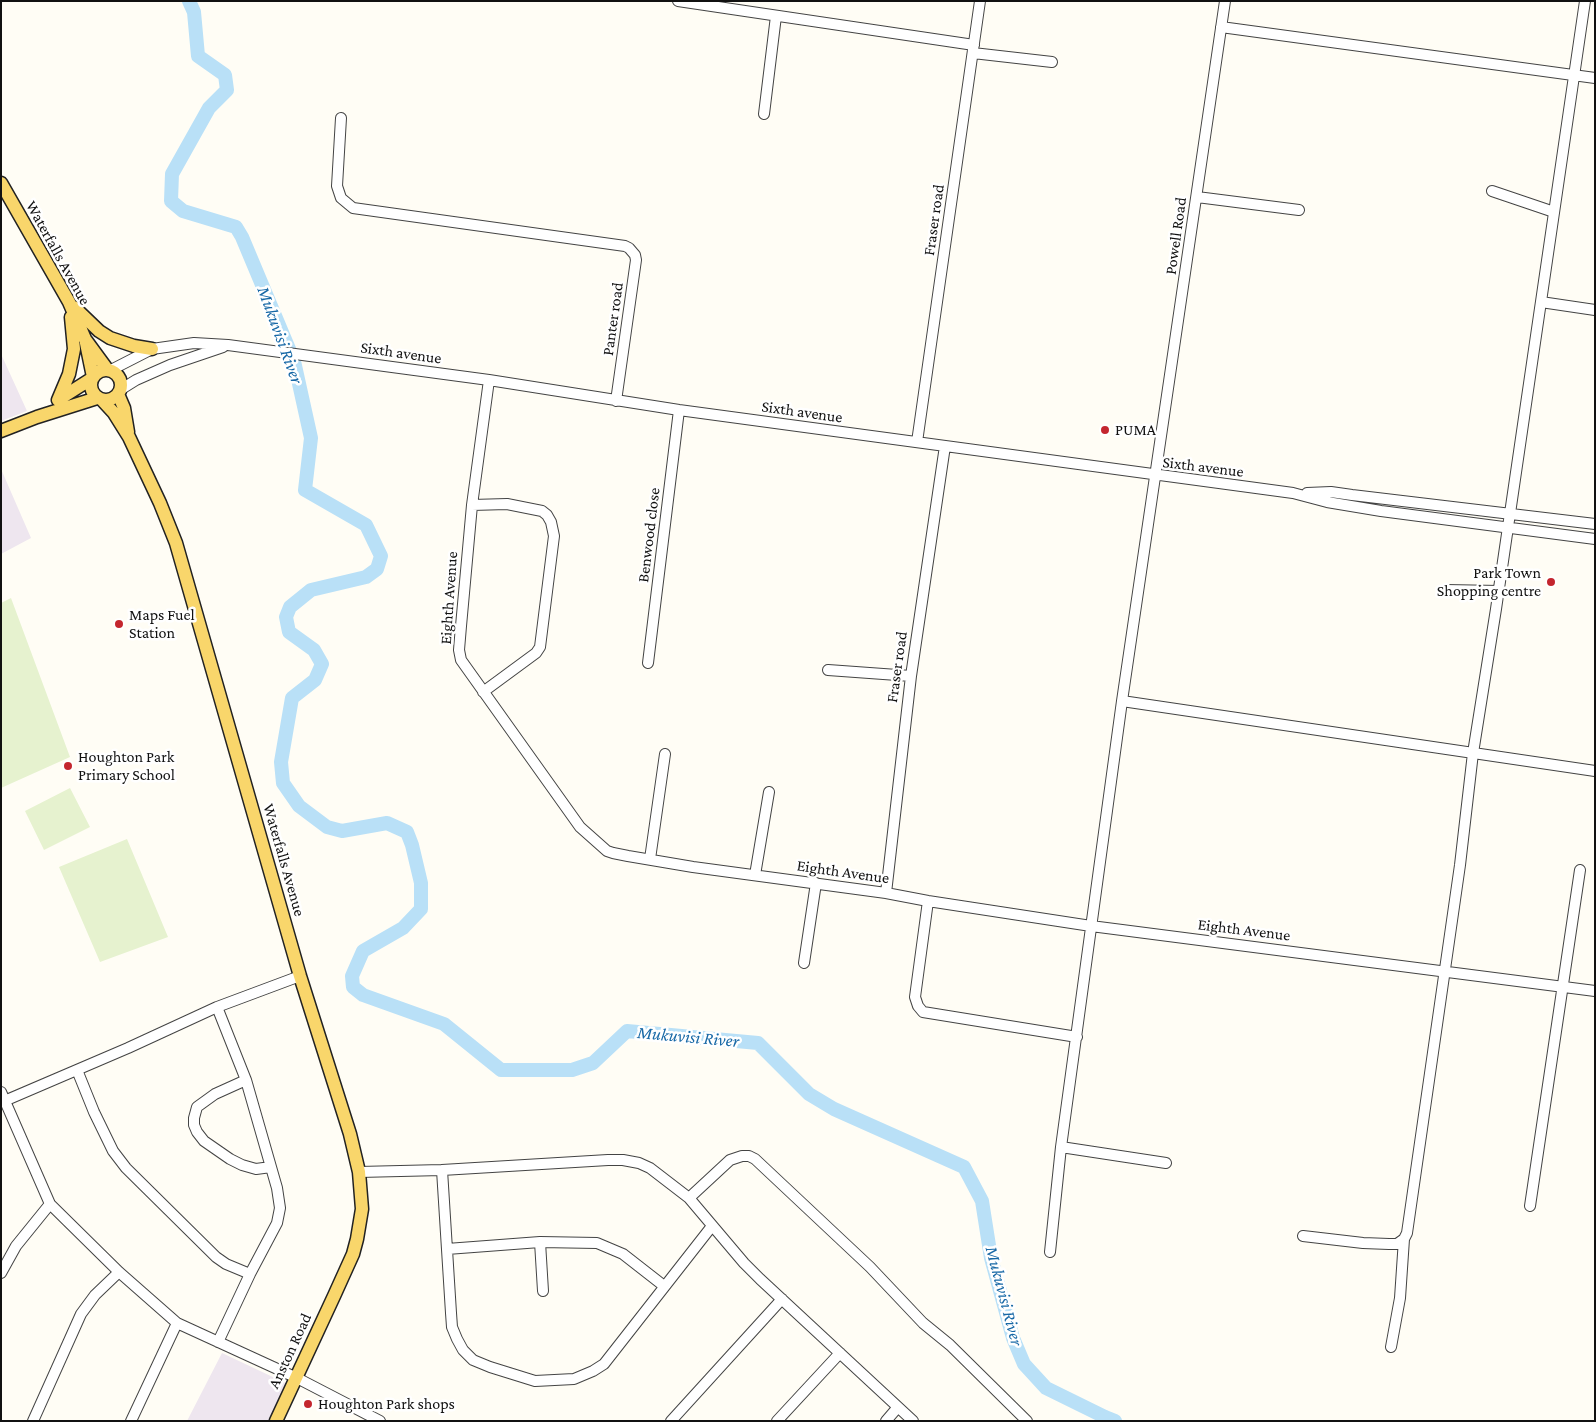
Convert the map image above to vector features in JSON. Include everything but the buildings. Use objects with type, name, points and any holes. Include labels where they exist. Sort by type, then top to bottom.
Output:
[{"type":"main road","name":"Waterfalls Avenue","points":[[1,183],[69,302],[85,338],[109,370]]},
{"type":"main road","points":[[69,302],[91,324],[110,338],[134,346],[152,349]]},
{"type":"main road","points":[[58,400],[69,374],[74,349],[69,302]]},
{"type":"main road","name":"Waterfalls Avenue","points":[[85,338],[92,378]]},
{"type":"main road","points":[[1,431],[37,417],[100,399],[111,399],[119,392],[121,385],[119,376],[109,370],[101,370],[37,417]]},
{"type":"main road","points":[[92,378],[91,390],[100,399]]},
{"type":"main road","name":"Waterfalls Avenue","points":[[119,392],[129,437]]},
{"type":"main road","name":"Waterfalls Avenue","points":[[100,399],[114,413],[129,437],[160,503],[178,552],[300,976],[350,1134],[359,1172],[362,1209],[353,1254],[334,1296]]},
{"type":"main road","name":"Anston Road","points":[[276,1421],[334,1296]]},
{"type":"street","points":[[678,1],[1052,62]]},
{"type":"street","name":"Fraser road","points":[[917,442],[980,1]]},
{"type":"street","name":"Powell Road","points":[[1050,1252],[1061,1147],[1122,701],[1226,1]]},
{"type":"street","points":[[1390,1347],[1400,1298],[1404,1239],[1407,1233],[1460,864],[1473,753],[1585,1]]},
{"type":"street","points":[[764,114],[776,16]]},
{"type":"street","points":[[1221,27],[1595,78]]},
{"type":"street","name":"Panter road","points":[[341,118],[336,186],[341,198],[353,208],[625,246],[633,252],[636,260],[616,401]]},
{"type":"street","points":[[1492,191],[1554,212]]},
{"type":"street","points":[[1196,197],[1299,210]]},
{"type":"street","points":[[1541,302],[1595,310]]},
{"type":"street","name":"Sixth avenue","points":[[109,370],[152,349],[194,343],[228,345],[489,380],[678,410],[1293,494]]},
{"type":"street","points":[[119,392],[136,380],[170,365],[228,345]]},
{"type":"street","name":"Eighth Avenue","points":[[489,380],[472,505],[459,650],[463,665],[580,826],[602,847],[613,853],[650,859],[886,893],[1091,926],[1595,991]]},
{"type":"street","name":"Benwood close","points":[[648,663],[678,410]]},
{"type":"street","name":"Fraser road","points":[[886,893],[910,676],[945,446]]},
{"type":"street","points":[[1293,494],[1331,492],[1595,524]]},
{"type":"street","points":[[1293,494],[1374,510],[1595,539]]},
{"type":"street","points":[[472,505],[507,504],[542,511],[551,522],[554,536],[540,647],[536,653],[483,692]]},
{"type":"street","points":[[1446,590],[1498,591]]},
{"type":"street","points":[[828,670],[910,676]]},
{"type":"street","points":[[1122,701],[1595,771]]},
{"type":"street","points":[[650,859],[666,754]]},
{"type":"street","points":[[755,875],[769,792]]},
{"type":"street","points":[[1530,1206],[1580,870]]},
{"type":"street","points":[[804,962],[816,884]]},
{"type":"street","points":[[928,901],[915,997],[918,1006],[923,1012],[1077,1037]]},
{"type":"street","points":[[300,976],[217,1007],[77,1070],[3,1098],[50,1204],[119,1272],[177,1323],[297,1378],[380,1421]]},
{"type":"street","points":[[217,1007],[246,1080],[277,1188],[280,1208],[277,1223],[250,1274],[218,1342]]},
{"type":"street","points":[[77,1070],[94,1112],[113,1151],[126,1168],[216,1257],[226,1264],[250,1274]]},
{"type":"street","points":[[246,1080],[216,1094],[197,1107],[194,1125],[204,1141],[242,1166],[256,1169],[271,1167]]},
{"type":"street","points":[[1061,1147],[1166,1163]]},
{"type":"street","points":[[688,1198],[730,1160],[742,1156],[756,1159],[870,1268],[923,1323],[943,1338],[1027,1421]]},
{"type":"street","points":[[359,1172],[442,1170],[623,1160],[639,1163],[650,1168],[688,1198],[754,1274],[913,1421]]},
{"type":"street","points":[[442,1170],[452,1327],[463,1350],[474,1360],[490,1368],[535,1381],[574,1379],[604,1364],[712,1226]]},
{"type":"street","points":[[1,1273],[16,1246],[50,1204]]},
{"type":"street","points":[[1302,1236],[1363,1244],[1397,1244],[1404,1239]]},
{"type":"street","points":[[447,1249],[540,1242],[597,1243],[623,1254],[664,1286]]},
{"type":"street","points":[[540,1242],[543,1291]]},
{"type":"street","points":[[33,1421],[81,1314],[95,1295],[119,1272]]},
{"type":"street","points":[[671,1421],[782,1300]]},
{"type":"street","points":[[132,1421],[177,1323]]},
{"type":"street","points":[[777,1421],[840,1353]]},
{"type":"street","points":[[886,1421],[898,1407]]},
{"type":"shaded area","points":[[1,354],[27,411],[1,421]]},
{"type":"shaded area","points":[[1,469],[31,538],[1,554]]},
{"type":"shaded area","points":[[222,1353],[294,1387],[278,1421],[187,1421]]},
{"type":"green space","points":[[11,598],[70,757],[1,788],[1,603]]},
{"type":"green space","points":[[70,788],[90,827],[44,850],[25,811]]},
{"type":"green space","points":[[127,839],[168,937],[100,962],[59,867]]},
{"type":"waterway","name":"Mukuvisi River","points":[[189,1],[194,12],[198,56],[225,75],[227,90],[209,108],[172,174],[171,201],[183,211],[236,227],[242,237],[294,361],[311,438],[305,490],[366,525],[381,556],[377,569],[366,577],[311,590],[290,607],[286,617],[289,632],[314,650],[322,664],[315,680],[292,698],[281,762],[283,783],[299,806],[327,827],[342,831],[387,823],[407,832],[421,883],[421,909],[403,928],[363,951],[352,976],[353,987],[363,995],[444,1024],[501,1070],[572,1070],[593,1063],[627,1031],[758,1043],[809,1094],[834,1109],[964,1167],[982,1201],[991,1258],[1013,1338],[1024,1364],[1046,1388],[1115,1421]]},
{"type":"place","name":"PUMA","points":[[1105,430]]},
{"type":"place","name":"Park Town Shopping centre","points":[[1551,582]]},
{"type":"place","name":"Maps Fuel Station","points":[[119,624]]},
{"type":"place","name":"Houghton Park Primary School","points":[[68,766]]},
{"type":"place","name":"Houghton Park shops","points":[[308,1404]]}]
